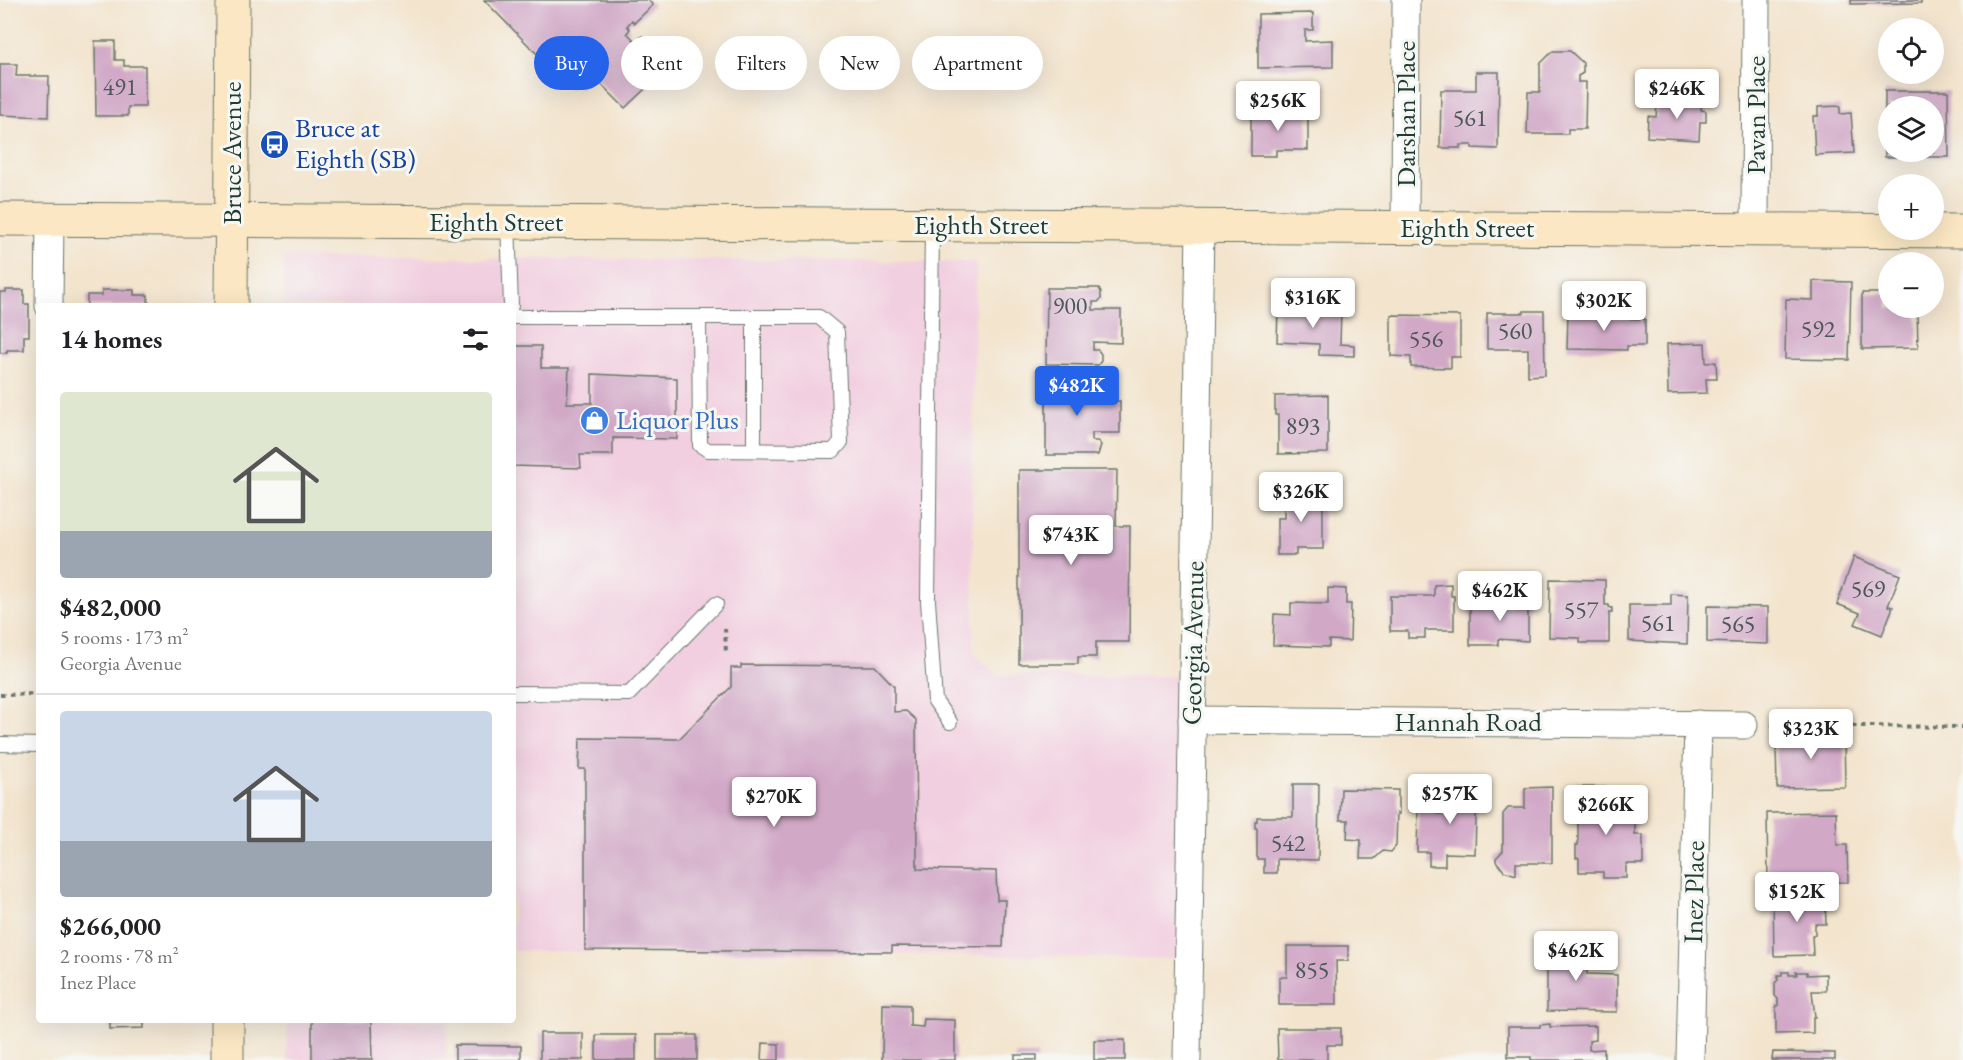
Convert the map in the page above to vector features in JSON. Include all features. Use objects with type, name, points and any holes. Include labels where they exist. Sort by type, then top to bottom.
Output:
[{"type":"street","name":"Bruce Avenue","points":[[231,303],[233,0]]},
{"type":"street","name":"Darshan Place","points":[[1405,228],[1406,0]]},
{"type":"street","name":"Pavan Place","points":[[1755,230],[1756,0]]},
{"type":"street","name":"Eighth Street","points":[[0,219],[1963,231]]},
{"type":"street","points":[[50,219],[50,303]]},
{"type":"street","name":"Georgia Avenue","points":[[1187,1060],[1200,226]]},
{"type":"street","name":"Hannah Road","points":[[1192,720],[1743,725]]},
{"type":"street","name":"Inez Place","points":[[1690,1060],[1698,724]]},
{"type":"street","points":[[227,1023],[227,1060]]},
{"type":"lane","points":[[508,222],[511,303]]},
{"type":"lane","points":[[932,225],[928,601],[935,701],[950,722]]},
{"type":"lane","points":[[516,316],[699,316],[819,316],[837,332],[841,442],[833,451],[708,450],[700,445],[699,316]]},
{"type":"lane","points":[[754,316],[754,450]]},
{"type":"lane","points":[[516,693],[629,694],[716,604]]},
{"type":"lane","points":[[0,744],[36,745]]},
{"type":"path","points":[[0,694],[36,694]]},
{"type":"path","points":[[1743,725],[1963,726]]},
{"type":"shaded area","points":[[284,257],[976,262],[972,462],[974,654],[997,675],[1183,676],[1182,959],[516,951],[516,303],[284,303]]},
{"type":"shaded area","points":[[287,1023],[447,1023],[446,1060],[287,1060]]},
{"type":"building","points":[[484,0],[648,0],[653,5],[634,23],[632,20],[627,26],[630,29],[627,33],[630,36],[621,36],[621,90],[644,90],[625,108],[607,90],[609,90],[609,36],[534,36],[534,51]]},
{"type":"building","points":[[1851,0],[1921,0],[1921,3],[1851,4]]},
{"type":"building","points":[[1313,13],[1313,30],[1305,30],[1305,41],[1333,40],[1333,67],[1258,68],[1258,14]]},
{"type":"building","points":[[95,41],[115,41],[115,60],[124,60],[124,66],[145,66],[145,107],[128,107],[128,116],[96,116]]},
{"type":"building","points":[[1553,51],[1570,51],[1583,63],[1583,73],[1578,76],[1578,82],[1586,82],[1585,129],[1568,129],[1568,134],[1527,134],[1528,92],[1540,92],[1540,64]]},
{"type":"building","points":[[0,64],[17,64],[16,76],[49,76],[48,117],[0,115]]},
{"type":"building","points":[[1476,72],[1499,72],[1498,149],[1472,148],[1472,145],[1460,145],[1460,148],[1440,148],[1441,90],[1476,90]]},
{"type":"building","points":[[1885,91],[1948,91],[1949,157],[1944,157],[1944,96],[1885,96]]},
{"type":"building","points":[[1665,99],[1702,101],[1701,110],[1706,111],[1706,122],[1700,122],[1699,140],[1647,137],[1648,116],[1656,117],[1657,105],[1665,106]]},
{"type":"building","points":[[1840,106],[1840,114],[1851,113],[1854,153],[1815,155],[1813,116],[1818,116],[1818,107]]},
{"type":"building","points":[[1251,109],[1276,109],[1276,114],[1308,114],[1308,150],[1276,150],[1276,156],[1251,156]]},
{"type":"building","points":[[1813,281],[1851,282],[1849,360],[1785,359],[1786,299],[1813,300]]},
{"type":"building","points":[[1047,288],[1099,288],[1101,299],[1093,302],[1093,310],[1121,310],[1121,343],[1093,342],[1093,350],[1098,350],[1101,354],[1101,361],[1098,365],[1046,364]]},
{"type":"building","points":[[6,290],[24,290],[24,304],[29,304],[29,336],[24,336],[24,350],[7,350],[7,353],[0,353],[0,292],[6,292]]},
{"type":"building","points":[[102,290],[134,290],[134,295],[148,295],[148,303],[87,303],[87,295],[102,295]]},
{"type":"building","points":[[1862,293],[1878,293],[1878,318],[1917,318],[1918,348],[1862,349]]},
{"type":"building","points":[[1300,303],[1317,303],[1316,309],[1335,307],[1341,310],[1340,344],[1354,345],[1354,356],[1319,355],[1319,344],[1277,342],[1278,308],[1300,308]]},
{"type":"building","points":[[1524,311],[1544,311],[1545,375],[1528,376],[1528,349],[1487,349],[1487,313],[1524,313]]},
{"type":"building","points":[[1568,312],[1596,312],[1596,317],[1645,319],[1645,346],[1627,346],[1627,350],[1567,349]]},
{"type":"building","points":[[1391,315],[1460,316],[1460,357],[1451,357],[1451,368],[1411,367],[1411,357],[1391,356]]},
{"type":"building","points":[[1705,343],[1706,363],[1716,362],[1717,379],[1706,379],[1707,393],[1668,394],[1667,344]]},
{"type":"building","name":"Liquor Plus","points":[[516,346],[541,346],[541,368],[569,368],[567,403],[592,403],[592,374],[677,378],[677,439],[613,438],[613,455],[580,455],[581,468],[516,466]]},
{"type":"building","points":[[1046,378],[1098,379],[1101,389],[1098,393],[1092,393],[1092,401],[1120,401],[1120,433],[1092,433],[1092,441],[1098,441],[1101,445],[1098,455],[1046,455]]},
{"type":"building","points":[[1328,395],[1328,453],[1278,454],[1278,415],[1275,415],[1275,396]]},
{"type":"building","points":[[1019,470],[1117,470],[1116,526],[1130,526],[1129,642],[1096,642],[1096,657],[1078,657],[1078,664],[1019,664]]},
{"type":"building","points":[[1284,493],[1323,493],[1323,549],[1296,549],[1296,555],[1277,555],[1277,518],[1284,518]]},
{"type":"building","points":[[1854,557],[1900,575],[1888,606],[1893,607],[1882,635],[1855,624],[1860,613],[1837,604]]},
{"type":"building","points":[[1550,579],[1605,580],[1605,605],[1612,608],[1612,613],[1609,613],[1609,643],[1580,643],[1580,638],[1549,637]]},
{"type":"building","points":[[1451,584],[1451,596],[1454,596],[1454,630],[1425,630],[1425,638],[1408,638],[1408,631],[1390,631],[1390,596],[1434,596],[1434,585]]},
{"type":"building","points":[[1328,588],[1346,589],[1346,604],[1351,604],[1350,641],[1329,640],[1329,647],[1273,645],[1274,614],[1291,615],[1291,603],[1328,604]]},
{"type":"building","points":[[1511,594],[1528,594],[1528,641],[1498,639],[1498,645],[1470,645],[1470,605],[1511,605]]},
{"type":"building","points":[[1671,594],[1688,595],[1687,644],[1629,641],[1629,605],[1671,605]]},
{"type":"building","points":[[1707,606],[1768,607],[1768,644],[1707,642]]},
{"type":"building","points":[[741,665],[875,666],[894,686],[894,712],[906,711],[916,720],[917,869],[996,871],[997,900],[1005,900],[1003,947],[892,946],[892,952],[585,950],[585,769],[579,769],[580,738],[679,739],[731,687],[731,668],[741,668]]},
{"type":"building","points":[[1783,732],[1844,732],[1845,787],[1777,788],[1776,746],[1783,746]]},
{"type":"building","points":[[1447,783],[1477,784],[1475,854],[1445,853],[1445,866],[1429,866],[1429,852],[1417,852],[1418,810],[1438,811],[1438,814],[1446,814]]},
{"type":"building","points":[[1293,784],[1319,784],[1318,860],[1277,859],[1277,873],[1264,873],[1264,859],[1257,859],[1255,821],[1257,817],[1293,817]]},
{"type":"building","points":[[1552,787],[1552,863],[1516,863],[1516,875],[1504,871],[1496,861],[1503,851],[1503,814],[1508,808],[1525,808],[1525,788]]},
{"type":"building","points":[[1578,787],[1606,787],[1606,807],[1618,807],[1618,815],[1635,815],[1635,835],[1643,835],[1643,864],[1626,864],[1626,878],[1603,878],[1603,872],[1579,872],[1579,858],[1576,858]]},
{"type":"building","points":[[1341,789],[1398,790],[1399,814],[1397,813],[1396,846],[1391,852],[1383,851],[1374,859],[1360,859],[1361,840],[1347,839],[1348,820],[1340,820]]},
{"type":"building","points":[[1836,812],[1837,845],[1847,845],[1848,882],[1768,883],[1767,813]]},
{"type":"building","points":[[1784,894],[1825,896],[1826,924],[1815,924],[1815,935],[1812,935],[1813,955],[1774,956],[1773,897],[1784,897]]},
{"type":"building","points":[[1287,946],[1348,946],[1348,961],[1336,961],[1337,1005],[1279,1005],[1279,977],[1287,977]]},
{"type":"building","points":[[1536,947],[1587,947],[1587,974],[1617,975],[1617,1012],[1547,1011],[1547,964],[1536,964]]},
{"type":"building","points":[[1782,972],[1789,972],[1789,975],[1797,975],[1796,972],[1807,972],[1807,975],[1826,974],[1826,991],[1812,991],[1815,1017],[1813,1017],[1813,1033],[1776,1034],[1778,999],[1775,996],[1775,983]]},
{"type":"building","points":[[883,1004],[910,1005],[910,1026],[923,1027],[924,1019],[955,1020],[955,1060],[882,1060]]},
{"type":"building","points":[[110,1023],[144,1023],[144,1028],[110,1029]]},
{"type":"building","points":[[312,1023],[371,1023],[372,1060],[312,1060]]},
{"type":"building","points":[[1550,1024],[1550,1027],[1596,1026],[1596,1040],[1589,1041],[1589,1050],[1604,1049],[1604,1060],[1531,1060],[1531,1057],[1508,1057],[1508,1027],[1540,1027],[1540,1025]]},
{"type":"building","points":[[1277,1028],[1341,1028],[1341,1045],[1327,1045],[1327,1060],[1278,1060]]},
{"type":"building","points":[[540,1033],[583,1033],[583,1060],[540,1060]]},
{"type":"building","points":[[596,1035],[636,1035],[636,1060],[596,1060]]},
{"type":"building","points":[[657,1035],[697,1035],[697,1060],[657,1060]]},
{"type":"building","points":[[1094,1040],[1125,1040],[1125,1060],[1094,1060]]},
{"type":"building","points":[[763,1043],[779,1044],[779,1060],[762,1060]]},
{"type":"building","points":[[455,1045],[521,1046],[521,1060],[455,1060]]},
{"type":"building","points":[[1773,1052],[1835,1053],[1835,1060],[1772,1060]]},
{"type":"building","points":[[1015,1055],[1037,1055],[1037,1060],[1015,1060]]},
{"type":"place","name":"Bruce at Eighth (SB)","points":[[274,144]]},
{"type":"place","name":"Liquor Plus","points":[[595,420]]}]
